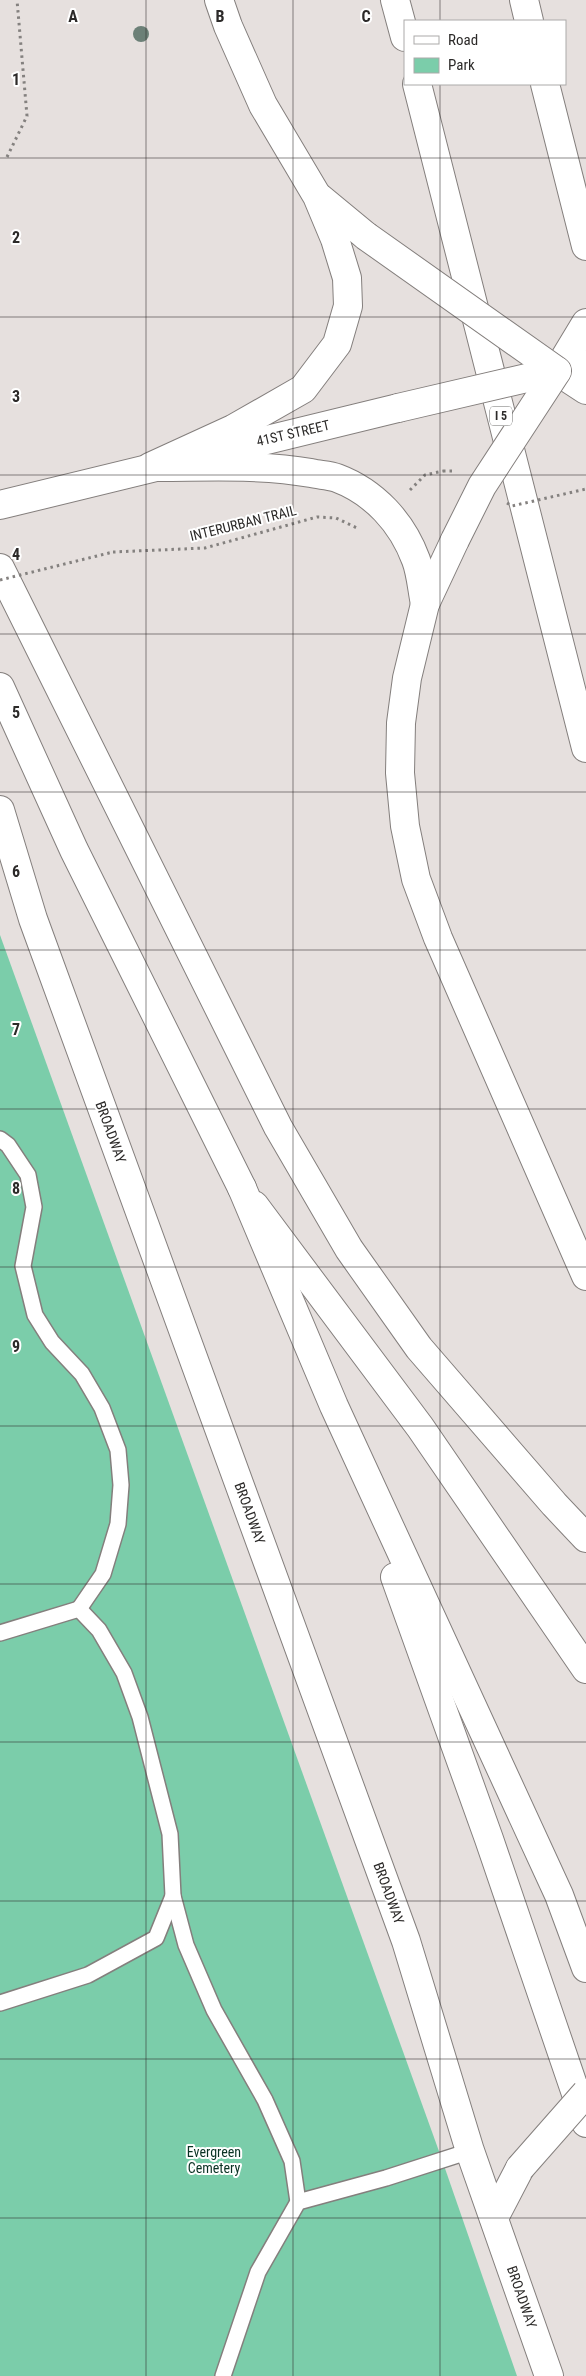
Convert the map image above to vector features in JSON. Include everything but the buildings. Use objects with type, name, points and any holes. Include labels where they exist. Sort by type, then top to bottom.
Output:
[{"type":"main road","points":[[150,467],[232,429],[303,389],[337,344],[348,306],[347,278],[335,239],[317,196],[289,152],[263,105],[239,52],[219,0]]},
{"type":"main road","points":[[395,0],[404,33]]},
{"type":"main road","points":[[524,0],[529,20]]},
{"type":"main road","name":"I 5","points":[[417,85],[586,748]]},
{"type":"main road","points":[[545,85],[586,246]]},
{"type":"main road","points":[[317,196],[366,236],[586,390]]},
{"type":"main road","points":[[586,323],[482,486],[425,604],[407,678],[401,723],[400,773],[404,817],[416,879],[438,938],[586,1276]]},
{"type":"main road","name":"41ST STREET","points":[[0,505],[150,467],[586,364]]},
{"type":"main road","points":[[150,467],[233,467],[293,470],[336,478],[370,496],[388,513],[404,533],[416,561],[425,604]]},
{"type":"main road","points":[[0,568],[278,1127],[350,1249],[420,1348],[554,1504],[586,1538]]},
{"type":"main road","points":[[0,687],[74,850],[242,1188],[334,1406],[559,1895],[586,1968]]},
{"type":"main road","name":"BROADWAY","points":[[0,810],[34,919],[406,1941],[470,2151],[550,2376]]},
{"type":"main road","points":[[242,1188],[420,1427],[586,1669]]},
{"type":"main road","points":[[334,1406],[489,1839],[586,2122]]},
{"type":"main road","points":[[494,2218],[520,2168],[586,2093]]},
{"type":"lane","points":[[0,1139],[8,1145],[28,1175],[34,1207],[22,1266],[35,1315],[52,1342],[82,1374],[102,1408],[118,1450],[121,1485],[118,1524],[103,1574],[79,1609],[0,1633]]},
{"type":"lane","points":[[79,1609],[99,1630],[124,1673],[140,1716],[170,1834],[173,1896],[186,1945],[214,2010],[265,2100],[292,2161],[298,2202],[258,2272],[223,2376]]},
{"type":"lane","points":[[0,2003],[88,1975],[156,1938],[173,1896]]},
{"type":"lane","points":[[298,2202],[386,2178],[470,2151]]},
{"type":"path","points":[[7,157],[26,116],[17,0]]},
{"type":"path","name":"INTERURBAN TRAIL","points":[[0,580],[113,552],[204,548],[317,516],[336,518],[357,528],[388,513],[425,475],[443,471]]},
{"type":"green space","name":"Evergreen Cemetery","points":[[0,935],[440,2154],[517,2376],[0,2376]]}]
